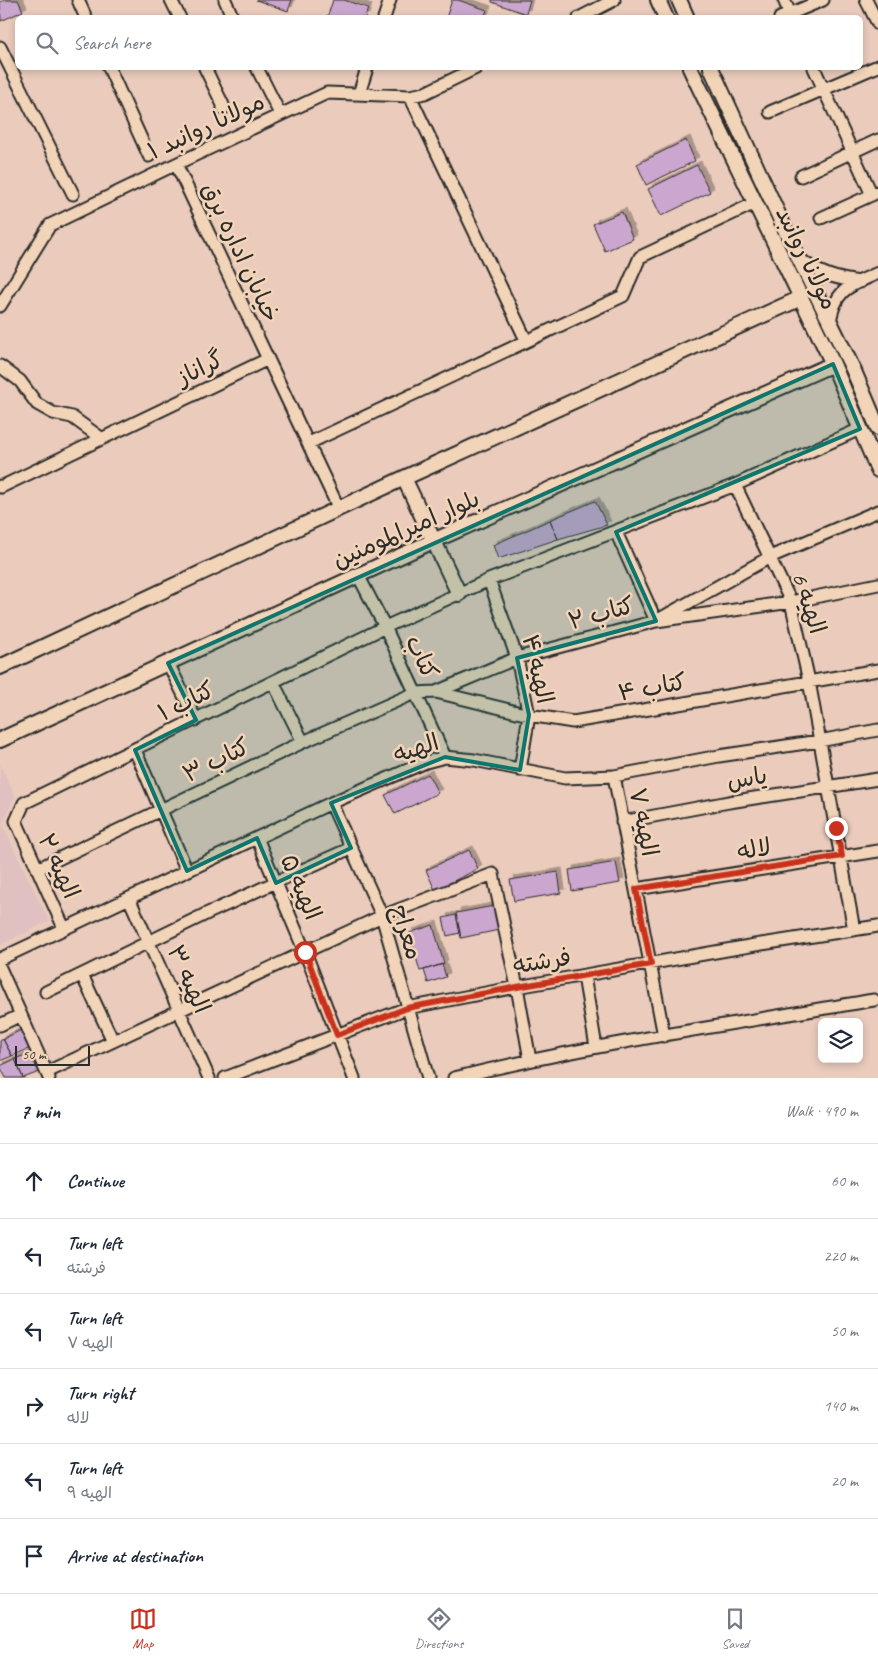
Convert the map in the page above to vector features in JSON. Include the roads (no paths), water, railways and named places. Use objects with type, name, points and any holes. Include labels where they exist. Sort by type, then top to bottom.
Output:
[{"type":"street","points":[[78,0],[85,15]]},
{"type":"street","points":[[171,0],[178,15]]},
{"type":"street","points":[[225,0],[232,15]]},
{"type":"street","points":[[385,15],[390,0]]},
{"type":"street","points":[[585,15],[614,0]]},
{"type":"street","points":[[658,0],[665,15]]},
{"type":"street","points":[[679,0],[686,15]]},
{"type":"street","points":[[784,0],[787,15]]},
{"type":"street","points":[[789,15],[823,0]]},
{"type":"street","points":[[866,0],[878,24]]},
{"type":"street","points":[[0,47],[73,194]]},
{"type":"street","points":[[770,112],[878,66]]},
{"type":"street","points":[[110,70],[149,156]]},
{"type":"street","points":[[206,70],[223,105],[223,109]]},
{"type":"street","points":[[258,70],[280,114]]},
{"type":"street","points":[[359,94],[366,70]]},
{"type":"street","name":"مولانا روانبد ۱","points":[[0,306],[50,225],[327,93],[410,96],[425,93],[472,70]]},
{"type":"street","name":"مولانا روانبد","points":[[691,70],[833,364],[878,470]]},
{"type":"street","name":"مولانا روانبد","points":[[713,70],[878,428]]},
{"type":"street","points":[[815,70],[852,152],[875,194],[821,218]]},
{"type":"street","points":[[410,96],[526,340]]},
{"type":"street","points":[[722,134],[739,127]]},
{"type":"street","points":[[801,176],[878,140]]},
{"type":"street","name":"خیابان اداره برق","points":[[176,164],[268,358]]},
{"type":"street","points":[[309,443],[623,296],[640,257],[755,203]]},
{"type":"street","points":[[786,266],[801,260],[815,270],[830,277],[860,282]]},
{"type":"street","points":[[815,328],[830,321],[836,299],[847,289],[878,273]]},
{"type":"street","name":"بلوار امیرالمومنین","points":[[0,667],[404,478],[801,298]]},
{"type":"street","points":[[268,358],[339,509]]},
{"type":"street","name":"گراناز","points":[[0,487],[268,358]]},
{"type":"street","name":"بلوار امیرالمومنین","points":[[0,740],[433,541],[833,364]]},
{"type":"street","points":[[0,366],[20,381],[37,404],[53,413],[72,417],[101,438]]},
{"type":"street","name":"کتاب ۱","points":[[16,822],[24,803],[384,627],[489,580],[735,485],[860,429]]},
{"type":"street","points":[[404,478],[459,594]]},
{"type":"street","name":"الهیه 6","points":[[735,485],[791,602],[809,681],[854,930]]},
{"type":"street","name":"کتاب ۲","points":[[436,692],[517,658],[656,621],[770,557],[878,511]]},
{"type":"street","points":[[616,532],[656,621],[791,602],[878,584]]},
{"type":"street","name":"کتاب","points":[[358,575],[446,757]]},
{"type":"street","name":"الهیه ۴","points":[[489,580],[517,658],[529,715],[520,770]]},
{"type":"street","points":[[168,663],[196,720]]},
{"type":"street","name":"کتاب ۴","points":[[436,692],[529,715],[573,722],[878,670]]},
{"type":"street","points":[[273,682],[303,742]]},
{"type":"street","points":[[415,693],[436,692]]},
{"type":"street","name":"کتاب ۳","points":[[38,869],[303,742],[415,693]]},
{"type":"street","name":"الهیه","points":[[0,958],[331,803],[426,762],[446,757],[474,760],[565,778],[614,776],[720,756],[878,730]]},
{"type":"street","points":[[135,750],[187,871]]},
{"type":"street","name":"الهیه ۷","points":[[614,776],[664,1036]]},
{"type":"street","name":"یاس","points":[[622,822],[729,802],[878,779]]},
{"type":"street","name":"معراج","points":[[331,803],[382,916],[428,1078]]},
{"type":"street","name":"الهیه ۲","points":[[16,822],[64,928]]},
{"type":"street","name":"الهیه ۵","points":[[257,838],[305,952],[354,1078]]},
{"type":"street","points":[[46,992],[208,913],[351,848]]},
{"type":"street","name":"لاله","points":[[636,889],[878,851]]},
{"type":"street","points":[[0,968],[48,1075],[113,1041],[382,916],[493,874],[530,1060]]},
{"type":"street","name":"الهیه ۳","points":[[129,898],[209,1078]]},
{"type":"street","name":"فرشته","points":[[225,1078],[407,1008],[755,945],[878,926]]},
{"type":"street","points":[[82,975],[113,1041]]},
{"type":"street","points":[[584,976],[596,1047]]},
{"type":"street","points":[[454,1078],[596,1047],[874,1000]]},
{"type":"street","points":[[0,1025],[21,1014]]}]
